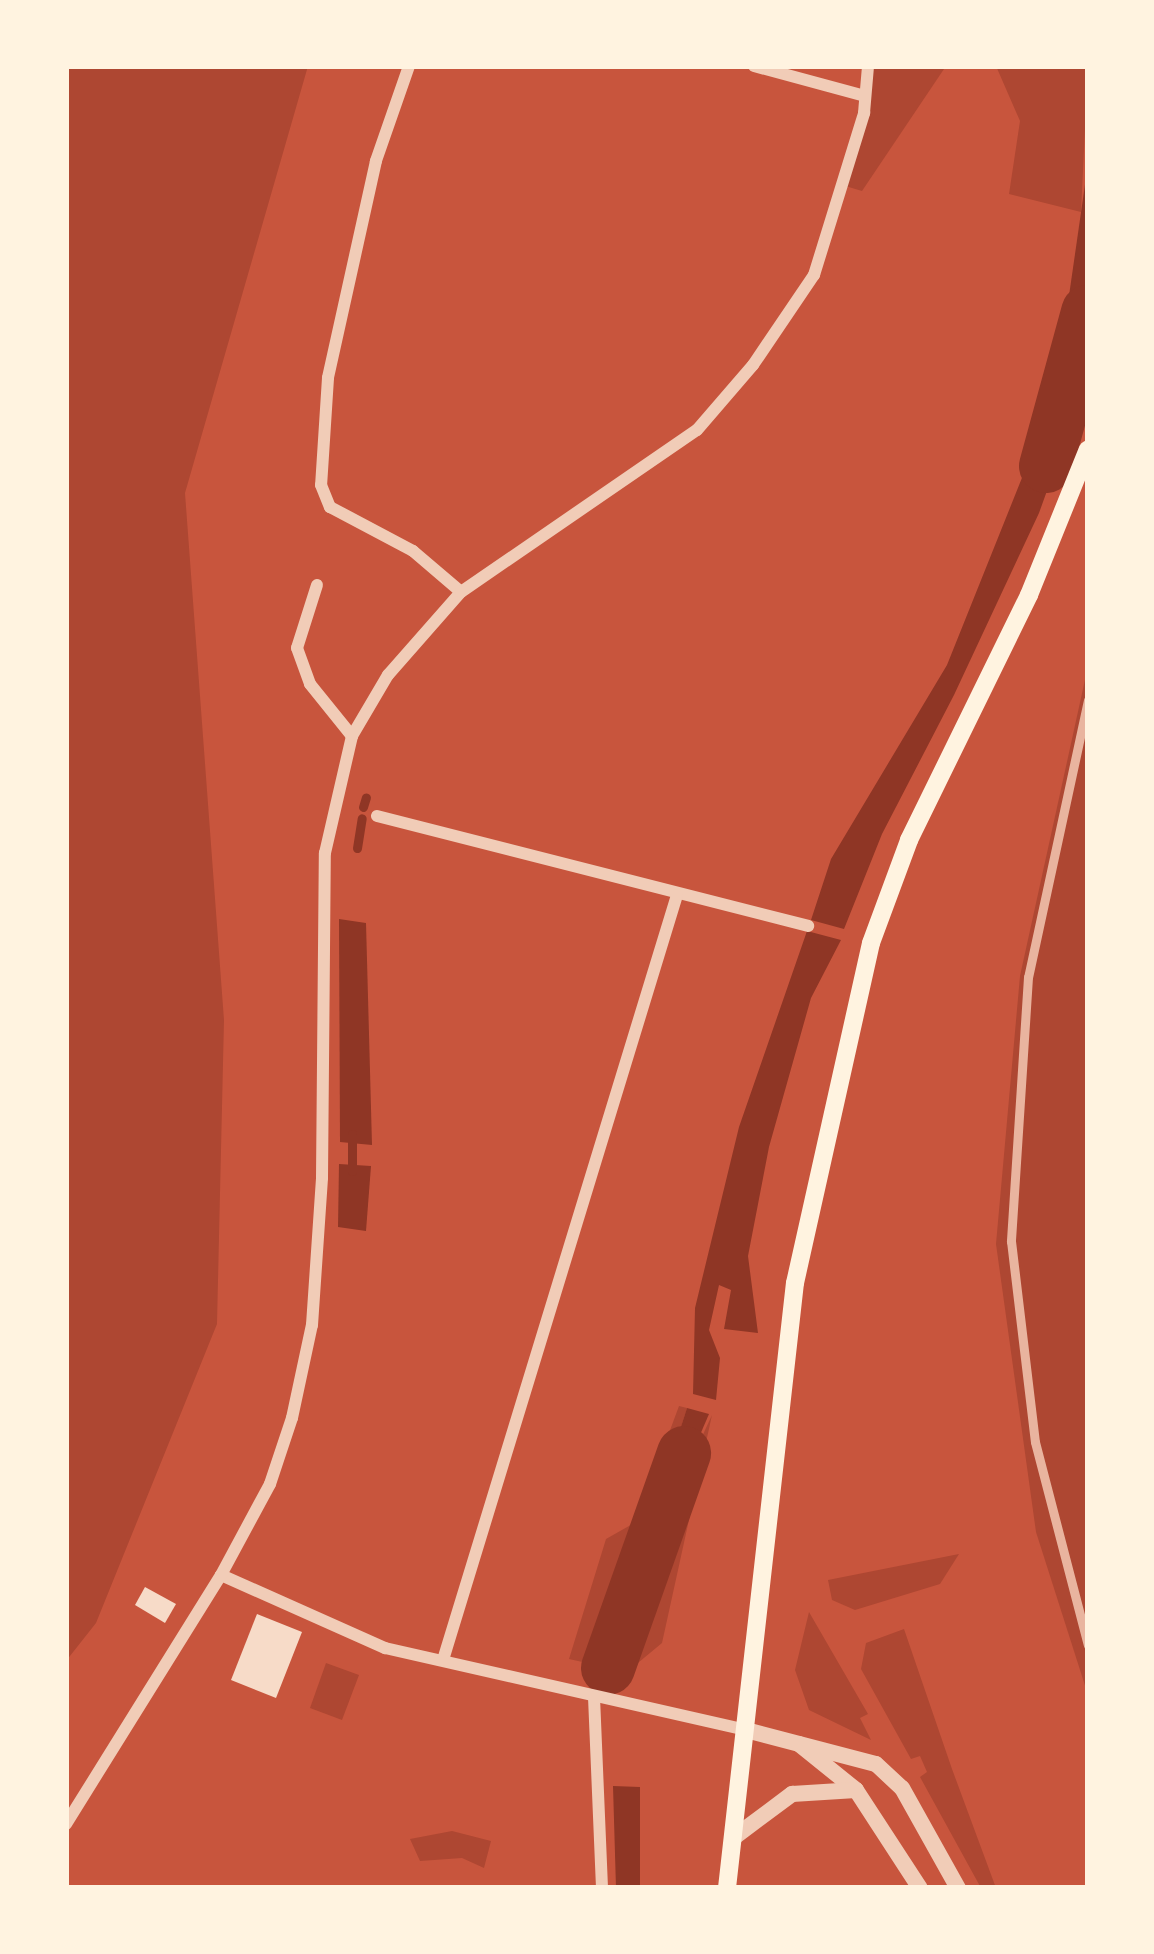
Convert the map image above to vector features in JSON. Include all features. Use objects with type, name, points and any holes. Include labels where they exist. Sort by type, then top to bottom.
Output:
[{"type":"main road","points":[[727,1888],[795,1283],[871,943],[901,858],[1030,595],[1088,449]]},
{"type":"street","points":[[409,66],[376,160],[328,378],[321,485],[330,508],[413,551],[461,592]]},
{"type":"street","points":[[754,66],[865,96]]},
{"type":"street","points":[[66,1824],[186,1624],[221,1575],[270,1484],[312,1325],[325,854],[330,804],[352,736],[388,675],[461,592],[697,430],[752,365],[814,274],[865,96],[868,66]]},
{"type":"street","points":[[317,585],[297,648],[310,684],[352,736]]},
{"type":"street","points":[[377,816],[808,926]]},
{"type":"street","points":[[443,1660],[677,895]]},
{"type":"street","points":[[221,1575],[385,1648],[876,1764],[889,1776],[958,1888]]},
{"type":"street","points":[[594,1697],[602,1888]]},
{"type":"street","points":[[799,1744],[856,1790],[920,1888]]},
{"type":"street","points":[[734,1838],[792,1794],[856,1790]]},
{"type":"shaded area","points":[[66,66],[308,66],[185,493],[224,1020],[217,1324],[96,1623],[66,1661]]},
{"type":"shaded area","points":[[868,66],[946,66],[862,191],[842,185]]},
{"type":"shaded area","points":[[996,66],[1088,66],[1081,212],[1009,194],[1020,121]]},
{"type":"shaded area","points":[[1088,164],[1088,371],[1086,378],[1059,365]]},
{"type":"shaded area","points":[[1056,393],[1079,402],[1039,513],[954,695],[882,834],[844,929],[811,920],[831,859],[947,665]]},
{"type":"shaded area","points":[[1088,666],[1088,1695],[1036,1532],[996,1244],[1020,976]]},
{"type":"shaded area","points":[[339,919],[366,923],[372,1145],[340,1142]]},
{"type":"shaded area","points":[[807,931],[841,940],[811,998],[769,1147],[748,1256],[758,1333],[724,1329],[731,1290],[719,1285],[709,1330],[720,1358],[716,1400],[693,1394],[695,1308],[739,1127]]},
{"type":"shaded area","points":[[339,1164],[371,1166],[366,1231],[338,1227]]},
{"type":"shaded area","points":[[679,1406],[687,1408],[657,1501],[662,1523],[712,1415],[662,1643],[627,1672],[569,1659],[606,1539],[636,1522]]},
{"type":"shaded area","points":[[687,1408],[709,1414],[662,1523],[657,1501]]},
{"type":"shaded area","points":[[959,1554],[940,1584],[855,1610],[832,1600],[828,1580]]},
{"type":"shaded area","points":[[809,1612],[868,1714],[860,1718],[871,1740],[809,1710],[795,1670]]},
{"type":"shaded area","points":[[904,1629],[996,1888],[981,1888],[920,1777],[927,1772],[920,1756],[911,1759],[861,1669],[866,1643]]},
{"type":"shaded area","points":[[326,1663],[359,1675],[342,1720],[310,1708]]},
{"type":"shaded area","points":[[613,1786],[640,1787],[640,1888],[616,1888]]},
{"type":"shaded area","points":[[452,1831],[491,1841],[484,1868],[462,1858],[420,1861],[410,1839]]},
{"type":"building","points":[[145,1587],[176,1604],[165,1623],[135,1605]]},
{"type":"building","points":[[257,1614],[302,1632],[276,1698],[231,1680]]},
{"type":"waterway","points":[[1046,466],[1088,312]]},
{"type":"waterway","points":[[363,807],[366,797]]},
{"type":"waterway","points":[[357,848],[362,818]]},
{"type":"waterway","points":[[352,1134],[352,1171]]},
{"type":"waterway","points":[[608,1668],[684,1453]]},
{"type":"railway","points":[[1088,700],[1028,977],[1011,1241],[1035,1442],[1088,1645]]}]
